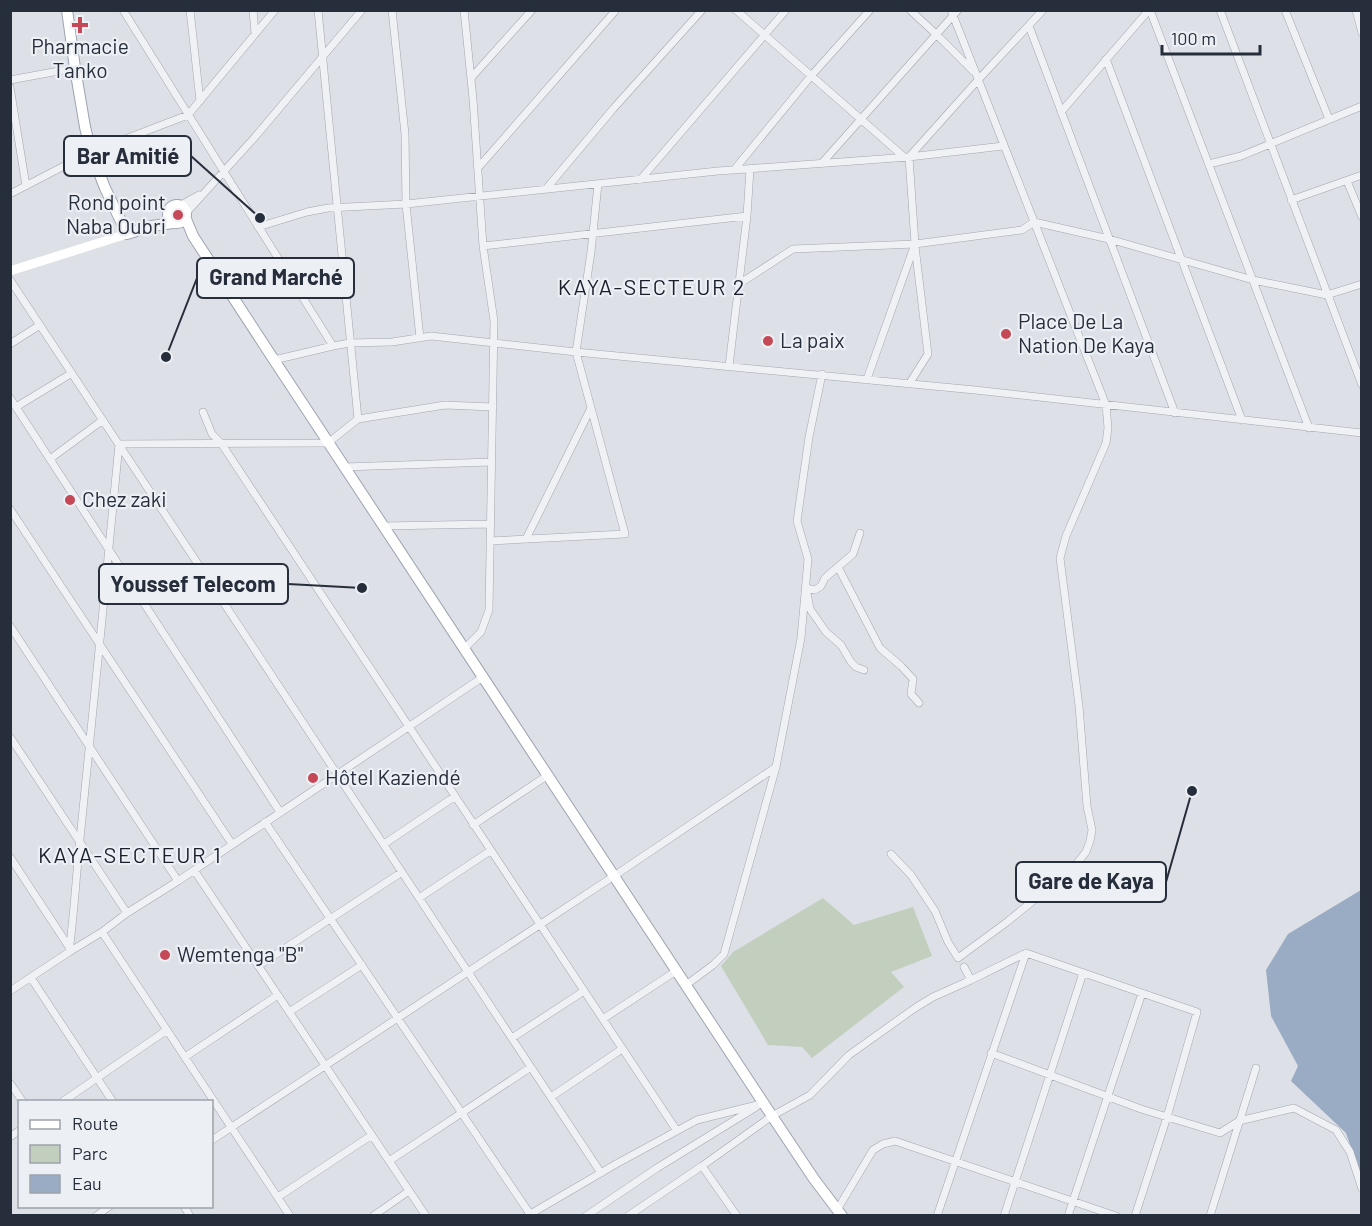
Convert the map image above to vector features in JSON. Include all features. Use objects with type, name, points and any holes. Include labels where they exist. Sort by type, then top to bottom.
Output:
[{"type":"main road","points":[[67,10],[91,152],[127,234]]},
{"type":"main road","points":[[10,271],[179,216],[837,1214]]},
{"type":"street","points":[[190,10],[200,101]]},
{"type":"street","points":[[253,10],[255,34]]},
{"type":"street","points":[[10,194],[91,152],[188,115],[275,10]]},
{"type":"street","points":[[318,10],[358,420]]},
{"type":"street","points":[[179,216],[224,172],[362,10]]},
{"type":"street","points":[[392,10],[405,134],[406,204],[420,338]]},
{"type":"street","points":[[464,10],[483,246],[494,321],[489,610],[481,632],[464,649]]},
{"type":"street","points":[[471,78],[532,10]]},
{"type":"street","points":[[478,168],[616,10]]},
{"type":"street","points":[[546,189],[702,10]]},
{"type":"street","points":[[736,10],[906,157],[927,354],[911,381]]},
{"type":"street","points":[[640,180],[786,10]]},
{"type":"street","points":[[734,170],[811,76],[870,10]]},
{"type":"street","points":[[910,10],[977,77]]},
{"type":"street","points":[[906,157],[977,77],[1043,10]]},
{"type":"street","points":[[1061,112],[1149,10],[1309,428]]},
{"type":"street","points":[[1220,10],[1362,385]]},
{"type":"street","points":[[1286,10],[1329,119]]},
{"type":"street","points":[[1356,10],[1362,33]]},
{"type":"street","points":[[125,12],[333,346]]},
{"type":"street","points":[[822,163],[937,35],[954,12]]},
{"type":"street","points":[[891,854],[911,875],[935,911],[948,942],[958,958],[1007,922],[1073,868],[1086,852],[1092,830],[1087,806],[1079,706],[1060,558],[1066,536],[1106,443],[1108,435],[1106,405],[1003,146],[954,12]]},
{"type":"street","points":[[1029,26],[1175,413]]},
{"type":"street","points":[[1106,60],[1242,420]]},
{"type":"street","points":[[10,80],[75,68]]},
{"type":"street","points":[[10,87],[26,186]]},
{"type":"street","points":[[1209,164],[1241,156],[1362,106]]},
{"type":"street","points":[[258,227],[307,212],[336,208],[406,204],[734,170],[906,157],[1003,146]]},
{"type":"street","points":[[729,366],[747,216],[750,169]]},
{"type":"street","points":[[1291,200],[1362,176]]},
{"type":"street","points":[[1347,181],[1362,217]]},
{"type":"street","points":[[490,541],[624,534],[576,352],[598,184]]},
{"type":"street","points":[[483,246],[747,216]]},
{"type":"street","points":[[739,284],[793,249],[915,244],[1022,231],[1034,222],[1109,239],[1253,279],[1327,295],[1362,284]]},
{"type":"street","points":[[867,379],[915,244]]},
{"type":"street","points":[[10,280],[601,1173]]},
{"type":"street","points":[[10,344],[40,325]]},
{"type":"street","points":[[274,360],[350,343],[392,342],[431,336],[867,379],[1362,433]]},
{"type":"street","points":[[1352,361],[1362,362]]},
{"type":"street","points":[[16,407],[72,373]]},
{"type":"street","points":[[686,985],[724,954],[776,767],[801,638],[808,559],[797,521],[809,437],[822,375]]},
{"type":"street","points":[[10,398],[280,812]]},
{"type":"street","points":[[119,444],[328,443],[358,420],[445,405],[493,407]]},
{"type":"street","points":[[526,539],[591,408]]},
{"type":"street","points":[[203,412],[212,434],[221,443],[677,1131]]},
{"type":"street","points":[[50,459],[103,420]]},
{"type":"street","points":[[69,950],[119,444]]},
{"type":"street","points":[[344,467],[491,462]]},
{"type":"street","points":[[10,509],[232,844]]},
{"type":"street","points":[[383,526],[490,524]]},
{"type":"street","points":[[806,588],[815,590],[821,586],[825,578],[853,554],[860,533]]},
{"type":"street","points":[[838,567],[880,648],[913,679],[911,694],[919,703]]},
{"type":"street","points":[[806,588],[810,609],[826,632],[841,645],[851,662],[864,670]]},
{"type":"street","points":[[10,626],[178,881]]},
{"type":"street","points":[[10,991],[483,677]]},
{"type":"street","points":[[10,737],[127,913]]},
{"type":"street","points":[[213,1139],[776,767]]},
{"type":"street","points":[[473,825],[548,776]]},
{"type":"street","points":[[384,844],[454,797]]},
{"type":"street","points":[[265,822],[462,1113],[528,1215],[697,1120],[762,1103]]},
{"type":"street","points":[[419,898],[490,851]]},
{"type":"street","points":[[10,857],[69,950]]},
{"type":"street","points":[[194,870],[426,1215]]},
{"type":"street","points":[[258,966],[402,872]]},
{"type":"street","points":[[102,932],[290,1215]]},
{"type":"street","points":[[937,1215],[1026,953]]},
{"type":"street","points":[[628,1215],[772,1116],[810,1095],[849,1055],[915,1008],[933,997],[1026,953],[1197,1012],[1167,1117],[1135,1215]]},
{"type":"street","points":[[289,1012],[362,965]]},
{"type":"street","points":[[964,967],[971,980]]},
{"type":"street","points":[[603,1019],[676,971]]},
{"type":"street","points":[[1004,1215],[1083,973]]},
{"type":"street","points":[[31,978],[112,1100]]},
{"type":"street","points":[[512,1038],[584,991]]},
{"type":"street","points":[[1068,1215],[1142,993]]},
{"type":"street","points":[[185,1057],[278,995]]},
{"type":"street","points":[[64,1100],[167,1030]]},
{"type":"street","points":[[551,1097],[622,1049]]},
{"type":"street","points":[[991,1053],[1141,1109],[1221,1132],[1239,1122],[1294,1108],[1336,1130],[1350,1152],[1362,1189]]},
{"type":"street","points":[[389,1161],[531,1067]]},
{"type":"street","points":[[1209,1215],[1256,1068]]},
{"type":"street","points":[[10,1083],[22,1100]]},
{"type":"street","points":[[586,1215],[762,1103]]},
{"type":"street","points":[[278,1197],[372,1134]]},
{"type":"street","points":[[837,1214],[873,1150],[895,1141],[1116,1215]]},
{"type":"street","points":[[702,1166],[736,1215]]},
{"type":"street","points":[[373,1215],[409,1191]]},
{"type":"green space","points":[[823,898],[854,925],[913,907],[932,956],[891,972],[904,987],[812,1058],[802,1047],[768,1045],[721,966],[733,952]]},
{"type":"water","points":[[1361,890],[1361,1176],[1346,1133],[1291,1081],[1298,1066],[1271,1016],[1266,970],[1288,934]]},
{"type":"place","name":"Pharmacie Tanko","points":[[80,25]]},
{"type":"place","name":"Rond point Naba Oubri","points":[[178,215]]},
{"type":"place","name":"Bar Amitié","points":[[260,218]]},
{"type":"place","name":"Place De La Nation De Kaya","points":[[1006,334]]},
{"type":"place","name":"La paix","points":[[768,341]]},
{"type":"place","name":"Grand Marché","points":[[166,357]]},
{"type":"place","name":"Chez zaki","points":[[70,500]]},
{"type":"place","name":"Youssef Telecom","points":[[362,588]]},
{"type":"place","name":"Hôtel Kaziendé","points":[[313,778]]},
{"type":"place","name":"Gare de Kaya","points":[[1192,791]]},
{"type":"place","name":"Wemtenga \"B\"","points":[[165,955]]},
{"type":"district","name":"KAYA-SECTEUR 2","points":[[652,287]]},
{"type":"district","name":"KAYA-SECTEUR 1","points":[[130,855]]}]
